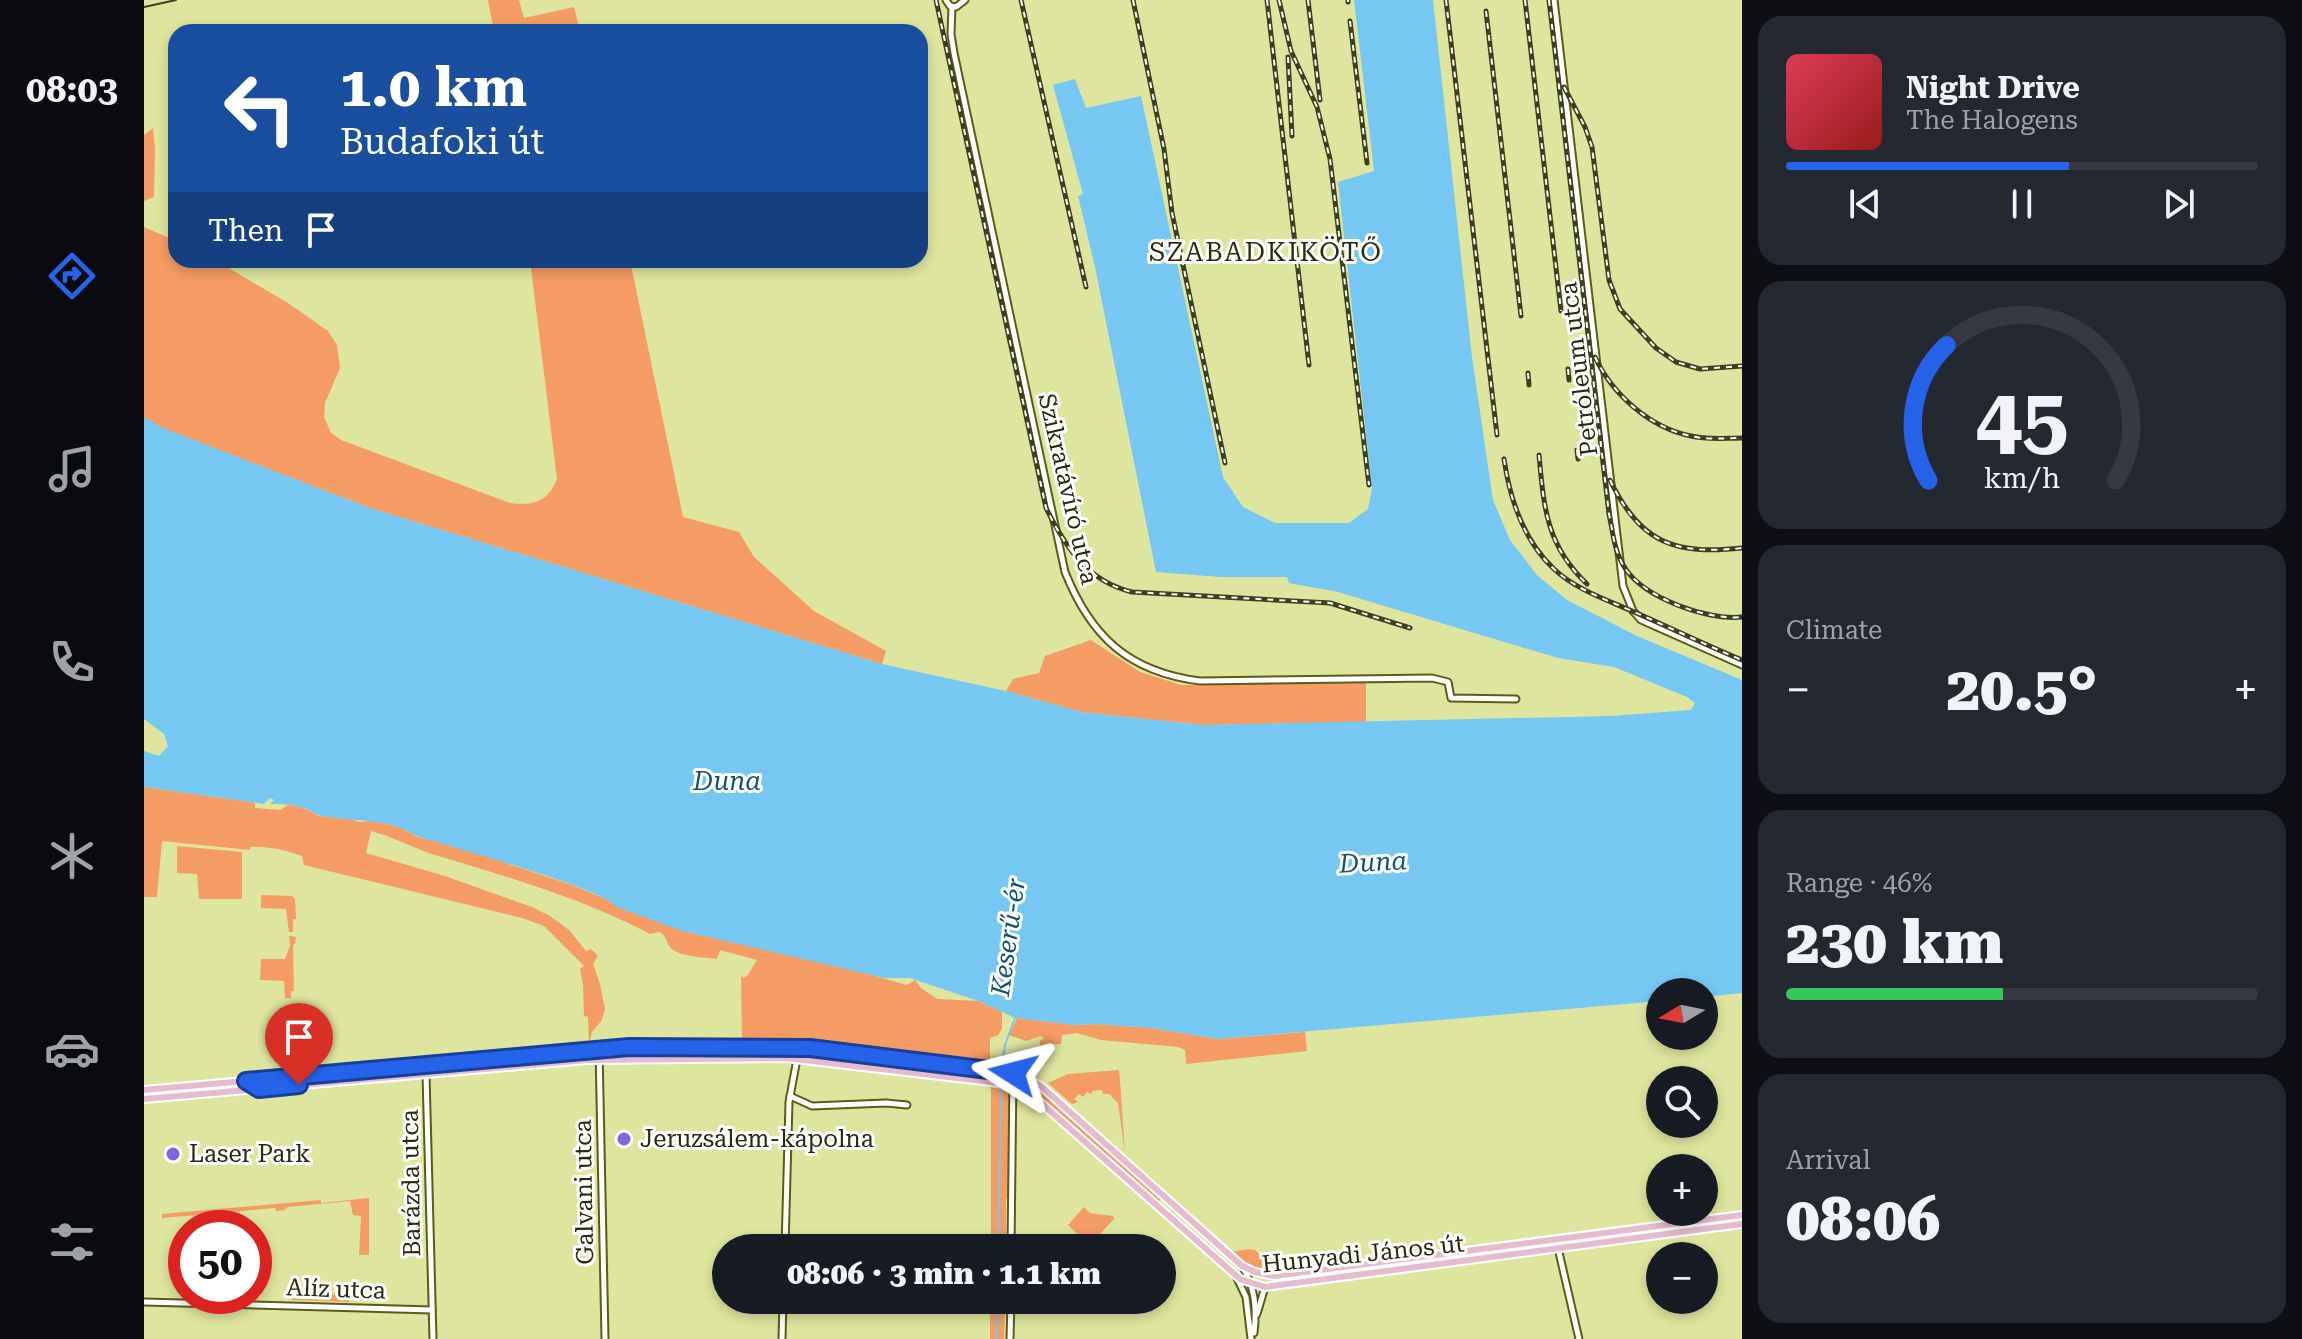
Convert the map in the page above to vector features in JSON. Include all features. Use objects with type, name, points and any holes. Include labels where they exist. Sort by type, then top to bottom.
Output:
[{"type":"main road","points":[[651,1047],[651,1060]]},
{"type":"main road","points":[[144,1090],[599,1049],[651,1047],[799,1048],[1013,1073]]},
{"type":"main road","points":[[797,1059],[799,1048]]},
{"type":"main road","points":[[558,1053],[559,1062]]},
{"type":"main road","points":[[144,1099],[599,1060],[797,1059],[1011,1086]]},
{"type":"main road","points":[[425,1065],[426,1074]]},
{"type":"main road","name":"Hunyadi János út","points":[[1013,1073],[1047,1090],[1242,1266],[1271,1276],[1646,1226]]},
{"type":"main road","points":[[316,1074],[328,1083]]},
{"type":"main road","points":[[310,1085],[316,1074]]},
{"type":"main road","points":[[303,1076],[310,1085]]},
{"type":"main road","points":[[246,1081],[259,1089]]},
{"type":"main road","points":[[237,1091],[246,1081]]},
{"type":"main road","name":"Hunyadi János út","points":[[1011,1086],[1043,1103],[1235,1275],[1254,1287],[1742,1224]]},
{"type":"main road","points":[[1159,1207],[1167,1198]]},
{"type":"main road","name":"Hunyadi János út","points":[[1718,1218],[1742,1215]]},
{"type":"main road","points":[[1178,1224],[1186,1216]]},
{"type":"main road","points":[[1669,1226],[1670,1233]]},
{"type":"main road","points":[[1556,1238],[1558,1248]]},
{"type":"main road","points":[[1495,1257],[1506,1251],[1510,1244],[1523,1253]]},
{"type":"main road","points":[[1441,1254],[1442,1264]]},
{"type":"main road","points":[[1381,1262],[1383,1272]]},
{"type":"main road","points":[[1370,1263],[1371,1273]]},
{"type":"main road","points":[[1254,1287],[1271,1276]]},
{"type":"street","points":[[946,0],[955,7]]},
{"type":"street","name":"Szikratávíró utca","points":[[965,0],[955,7],[951,18],[954,53],[1065,572],[1076,601],[1104,640],[1153,671],[1181,679],[1432,678],[1448,682],[1451,698],[1516,699]]},
{"type":"street","name":"Petróleum utca","points":[[1554,0],[1623,586],[1633,611],[1641,620],[1742,665]]},
{"type":"street","name":"Galvani utca","points":[[599,1049],[605,1338]]},
{"type":"street","points":[[785,1234],[790,1096],[797,1059]]},
{"type":"street","points":[[1011,1234],[1013,1073]]},
{"type":"street","name":"Barázda utca","points":[[426,1074],[433,1339]]},
{"type":"street","points":[[790,1096],[812,1106],[907,1105]]},
{"type":"street","points":[[1558,1248],[1579,1339]]},
{"type":"street","points":[[1242,1266],[1254,1287],[1256,1316]]},
{"type":"street","points":[[1235,1275],[1248,1309],[1252,1339]]},
{"type":"street","points":[[1248,1309],[1254,1287]]},
{"type":"street","points":[[1252,1339],[1265,1287]]},
{"type":"street","name":"Alíz utca","points":[[144,1302],[432,1310]]},
{"type":"street","points":[[782,1339],[783,1314]]},
{"type":"street","points":[[1010,1339],[1011,1314]]},
{"type":"shaded area","points":[[488,0],[519,0],[524,18],[574,7],[578,24],[492,24]]},
{"type":"shaded area","points":[[153,128],[154,197],[144,201],[144,135]]},
{"type":"shaded area","points":[[144,227],[168,238],[168,268],[229,268],[328,331],[337,345],[340,368],[325,403],[324,417],[331,433],[341,440],[510,503],[533,503],[549,493],[557,479],[531,268],[632,268],[683,517],[739,532],[754,557],[814,611],[886,651],[882,664],[370,508],[162,428],[144,417]]},
{"type":"shaded area","points":[[1091,640],[1140,672],[1181,685],[1366,683],[1366,722],[1203,725],[1081,712],[1006,691],[1013,679],[1039,673],[1045,656]]},
{"type":"shaded area","points":[[144,787],[250,802],[255,803],[255,808],[280,810],[288,805],[300,806],[319,816],[399,827],[418,837],[572,885],[682,931],[843,967],[907,985],[915,980],[937,999],[978,1001],[1002,1012],[1002,1029],[990,1038],[990,1064],[810,1042],[742,1042],[741,974],[743,978],[747,976],[757,960],[720,950],[717,959],[679,953],[671,948],[660,932],[650,934],[573,899],[371,831],[366,853],[445,876],[532,907],[569,930],[586,951],[591,949],[598,956],[593,964],[605,1009],[602,1020],[592,1032],[589,1046],[580,969],[584,966],[544,926],[522,918],[304,865],[302,856],[283,850],[250,847],[250,850],[162,841],[157,897],[144,897]]},
{"type":"shaded area","points":[[177,846],[242,852],[242,899],[199,899],[197,874],[177,873]]},
{"type":"shaded area","points":[[261,895],[292,896],[295,899],[293,932],[289,932],[286,909],[261,908]]},
{"type":"shaded area","points":[[289,936],[296,937],[293,945],[294,991],[291,991],[291,998],[285,998],[284,981],[260,980],[261,959],[285,959],[290,945]]},
{"type":"shaded area","points":[[1017,1018],[1075,1025],[1150,1028],[1219,1039],[1305,1032],[1307,1051],[1186,1064],[1185,1050],[1178,1047],[1101,1040],[1077,1033],[1062,1035],[1061,1044],[1040,1046],[1040,1040],[1044,1039],[1041,1036],[1026,1041],[1009,1035]]},
{"type":"shaded area","points":[[662,1050],[787,1051],[793,1055],[658,1056]]},
{"type":"shaded area","points":[[812,1054],[983,1071],[1005,1075],[1005,1080],[811,1057]]},
{"type":"shaded area","points":[[1119,1070],[1125,1153],[1118,1103],[1109,1094],[1103,1094],[1102,1090],[1092,1091],[1092,1094],[1087,1092],[1083,1097],[1079,1094],[1074,1099],[1078,1102],[1072,1104],[1048,1083],[1068,1074]]},
{"type":"shaded area","points":[[991,1087],[1008,1091],[1009,1198],[1006,1199],[1006,1234],[991,1234]]},
{"type":"shaded area","points":[[1041,1090],[1162,1197],[1159,1202],[1036,1094]]},
{"type":"shaded area","points":[[369,1198],[369,1255],[359,1255],[361,1216],[353,1215],[350,1201],[288,1207],[287,1210],[286,1206],[285,1210],[276,1211],[275,1208],[207,1210],[321,1200],[321,1203]]},
{"type":"shaded area","points":[[1084,1207],[1090,1213],[1113,1216],[1114,1219],[1100,1234],[1077,1234],[1068,1225]]},
{"type":"shaded area","points":[[1249,1249],[1262,1257],[1262,1271],[1252,1268],[1231,1252]]},
{"type":"shaded area","points":[[292,1293],[350,1295],[350,1302],[292,1300]]},
{"type":"shaded area","points":[[990,1314],[1005,1314],[1004,1339],[990,1339]]},
{"type":"water","name":"Duna","points":[[1354,0],[1433,0],[1472,357],[1493,500],[1510,540],[1537,575],[1567,600],[1637,636],[1742,680],[1742,993],[1718,996],[1718,978],[1646,978],[1646,1002],[1219,1039],[1150,1028],[1075,1025],[1015,1018],[978,1001],[910,978],[884,978],[682,931],[617,907],[606,899],[557,879],[423,838],[395,826],[320,815],[286,804],[270,804],[274,800],[270,798],[264,804],[144,787],[144,751],[159,756],[168,746],[164,734],[144,719],[144,417],[163,428],[370,508],[882,664],[1006,691],[1081,712],[1204,725],[1610,716],[1691,710],[1695,703],[1687,697],[1614,667],[1558,658],[1338,592],[1289,583],[1287,577],[1220,577],[1156,572],[1078,196],[1083,194],[1053,85],[1075,79],[1086,108],[1141,96],[1223,477],[1243,507],[1275,523],[1349,523],[1368,509],[1372,488],[1338,182],[1374,171]]},
{"type":"waterway","name":"Keserű-ér","points":[[1002,1066],[1005,1045],[1015,1018]]},
{"type":"waterway","name":"Keserű-ér","points":[[998,1234],[1001,1089]]},
{"type":"waterway","name":"Keserű-ér","points":[[997,1339],[998,1314]]},
{"type":"tram line","points":[[144,7],[176,0]]},
{"type":"railway","points":[[936,0],[1046,508],[1070,549],[1102,580],[1132,592],[1330,603],[1410,628]]},
{"type":"railway","points":[[1021,0],[1086,287]]},
{"type":"railway","points":[[1133,0],[1164,149],[1172,213],[1225,463]]},
{"type":"railway","points":[[1267,0],[1309,365]]},
{"type":"railway","points":[[1279,0],[1291,51],[1317,107],[1330,159],[1369,485]]},
{"type":"railway","points":[[1308,0],[1320,100]]},
{"type":"railway","points":[[1446,0],[1497,435]]},
{"type":"railway","points":[[1525,0],[1561,311]]},
{"type":"railway","points":[[1549,0],[1609,514],[1616,549],[1621,562],[1634,579],[1661,598],[1712,615],[1742,617]]},
{"type":"railway","points":[[1486,11],[1521,316]]},
{"type":"railway","points":[[1350,21],[1367,163]]},
{"type":"railway","points":[[1288,57],[1292,136]]},
{"type":"railway","points":[[1564,87],[1592,147],[1609,280],[1620,309],[1656,348],[1676,362],[1700,369],[1742,366]]},
{"type":"railway","points":[[1595,357],[1622,396],[1661,425],[1697,437],[1742,438]]},
{"type":"railway","points":[[1568,369],[1569,380]]},
{"type":"railway","points":[[1528,373],[1529,385]]},
{"type":"railway","points":[[1577,450],[1578,459]]},
{"type":"railway","points":[[1539,455],[1546,509],[1555,540],[1573,569],[1587,584]]},
{"type":"railway","points":[[1504,459],[1510,489],[1526,532],[1543,558],[1563,577],[1596,595],[1742,660]]},
{"type":"railway","points":[[1610,480],[1634,518],[1662,540],[1697,549],[1742,548]]},
{"type":"place","name":"Jeruzsálem-kápolna","points":[[624,1139]]},
{"type":"place","name":"Laser Park","points":[[173,1154]]},
{"type":"district","name":"SZABADKIKÖTŐ","points":[[1266,252]]},
{"type":"route","points":[[299,1085],[259,1089],[246,1081],[629,1047],[810,1048],[1013,1073]]}]
